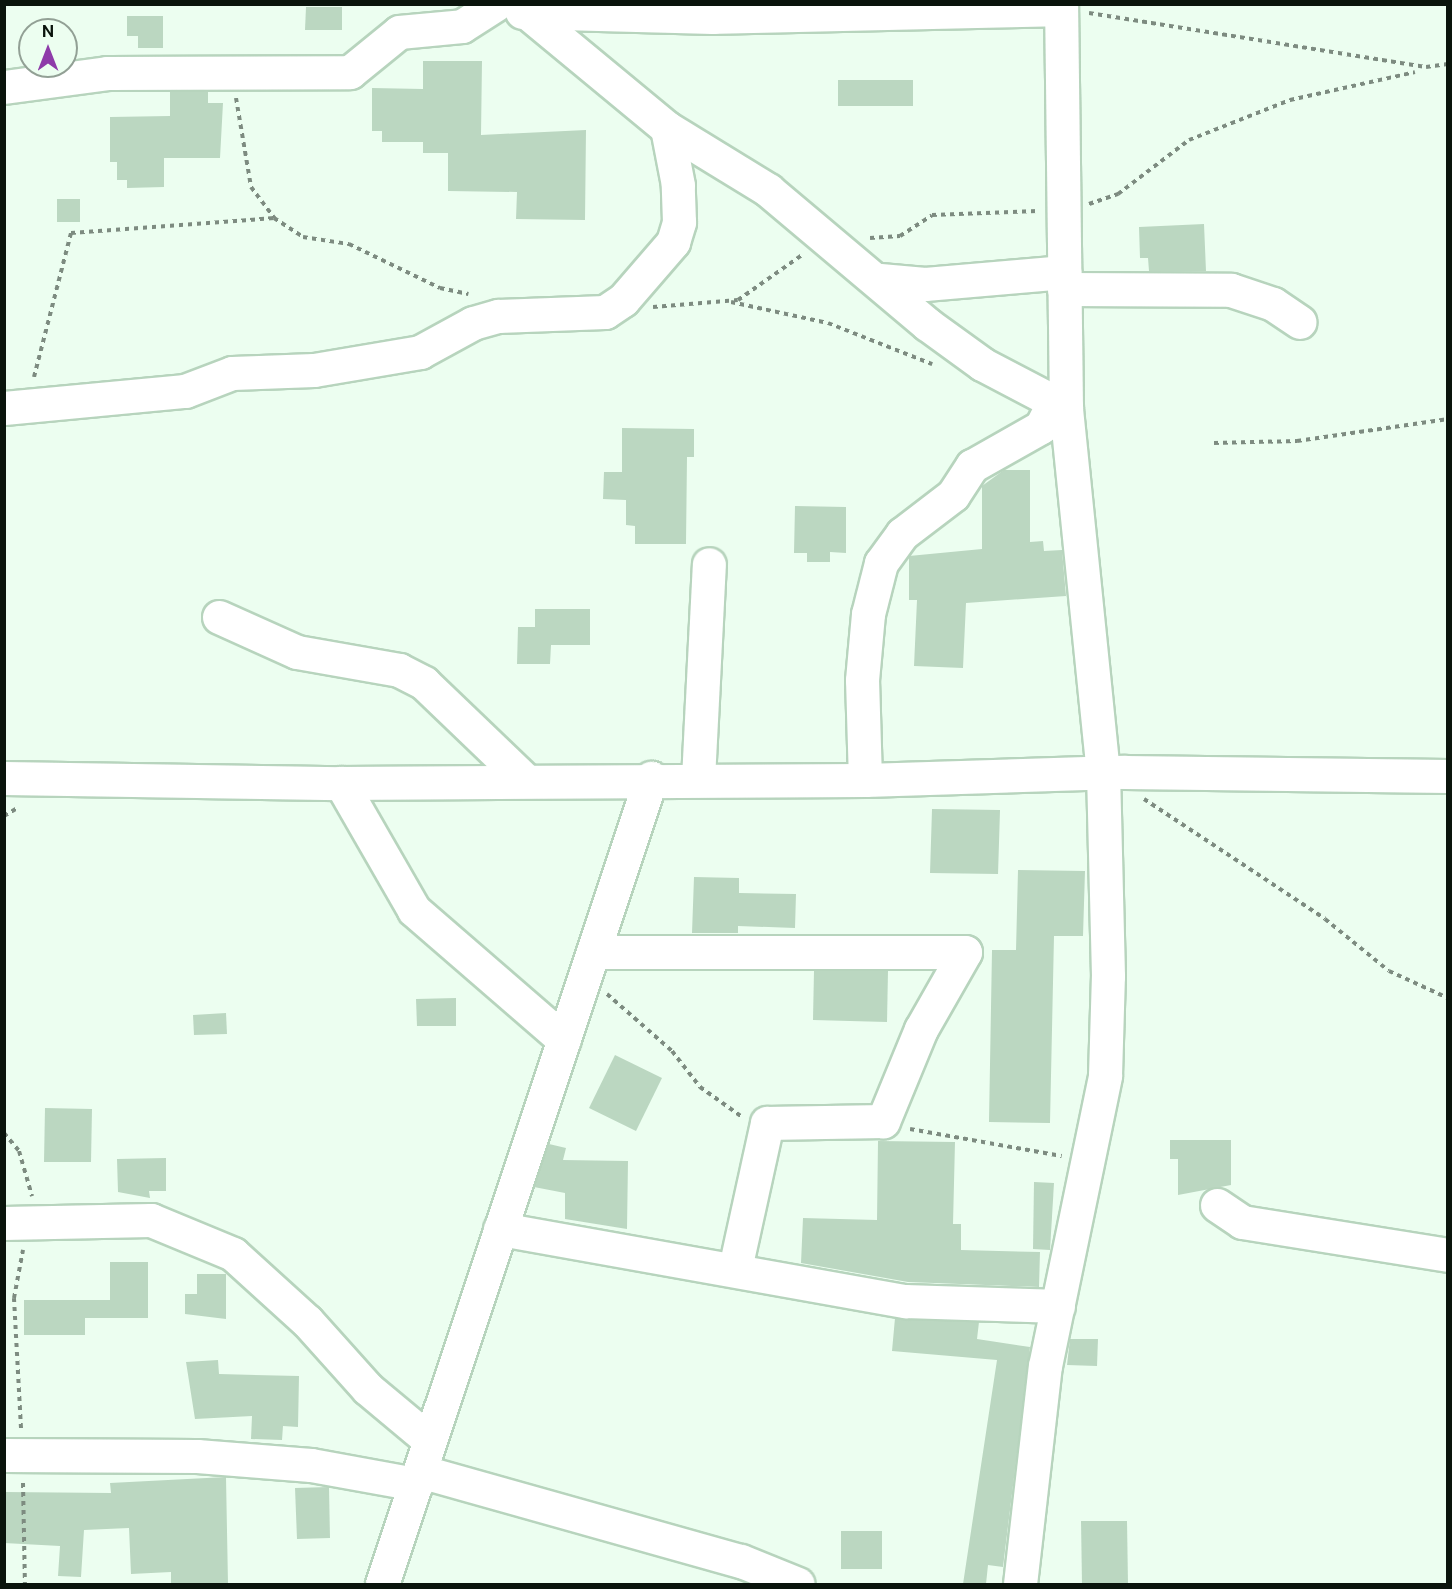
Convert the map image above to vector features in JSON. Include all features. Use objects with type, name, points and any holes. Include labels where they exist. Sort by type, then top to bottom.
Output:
[{"type":"street","points":[[512,7],[667,128],[768,190],[982,364],[1060,405]]},
{"type":"street","points":[[4,87],[107,73],[232,70],[350,72],[399,32],[462,26],[512,7],[724,17],[1061,7],[1064,280],[1060,405],[1114,772],[1105,1075],[1058,1306],[1035,1437],[1020,1584]]},
{"type":"street","points":[[18,406],[185,391],[232,373],[314,370],[420,352],[473,323],[498,316],[605,312],[623,300],[673,242],[679,222],[678,185],[667,128]]},
{"type":"street","points":[[880,280],[925,284],[1064,280],[1231,290],[1273,304],[1300,322]]},
{"type":"street","points":[[865,780],[862,680],[868,614],[881,563],[902,534],[953,495],[972,466],[1041,427],[1060,405]]},
{"type":"street","points":[[698,778],[709,564]]},
{"type":"street","points":[[219,617],[297,652],[390,668],[424,683],[523,778]]},
{"type":"street","points":[[4,778],[341,783],[523,778],[865,780],[1114,772],[1448,776]]},
{"type":"street","points":[[382,1584],[651,778]]},
{"type":"street","points":[[341,783],[414,910],[564,1040]]},
{"type":"street","points":[[593,952],[965,952],[921,1029],[883,1121],[767,1123],[735,1268]]},
{"type":"street","points":[[1217,1205],[1242,1222],[1448,1255]]},
{"type":"street","points":[[16,1222],[151,1220],[233,1254],[307,1321],[368,1389],[429,1439]]},
{"type":"street","points":[[500,1230],[735,1268],[906,1300],[1058,1306]]},
{"type":"street","points":[[14,1454],[197,1456],[311,1465],[418,1478],[741,1561],[795,1584]]},
{"type":"path","points":[[1061,7],[1426,67],[1448,64]]},
{"type":"path","points":[[232,70],[246,169],[260,204],[274,218],[303,237],[349,244],[440,288],[474,295]]},
{"type":"path","points":[[605,312],[738,300],[810,249],[831,241],[900,236],[932,215],[1017,208],[1064,213],[1118,194],[1189,141],[1290,100],[1415,72]]},
{"type":"path","points":[[18,406],[39,348],[71,233],[274,218]]},
{"type":"path","points":[[724,301],[828,323],[938,366]]},
{"type":"path","points":[[1214,443],[1298,441],[1448,419]]},
{"type":"path","points":[[1114,772],[1148,804],[1184,822],[1389,971],[1448,998]]},
{"type":"path","points":[[4,1133],[28,1171],[32,1194],[16,1222],[14,1298],[14,1454],[25,1584]]},
{"type":"building","points":[[306,7],[342,7],[342,30],[305,30]]},
{"type":"building","points":[[127,16],[163,16],[163,48],[138,48],[138,36],[127,36]]},
{"type":"building","points":[[423,61],[482,61],[481,135],[586,130],[585,220],[516,219],[517,192],[448,191],[448,153],[423,153],[423,142],[382,142],[382,131],[372,131],[372,88],[423,89]]},
{"type":"building","points":[[838,80],[913,80],[913,106],[838,106]]},
{"type":"building","points":[[170,91],[208,91],[208,103],[223,103],[220,158],[164,158],[164,187],[127,188],[127,180],[117,180],[117,162],[110,162],[110,117],[170,116]]},
{"type":"building","points":[[57,199],[80,199],[80,222],[57,222]]},
{"type":"building","points":[[1204,224],[1206,271],[1149,271],[1148,258],[1140,258],[1139,227]]},
{"type":"building","points":[[622,428],[694,429],[694,457],[687,457],[686,544],[635,544],[635,526],[626,525],[626,500],[603,499],[604,472],[622,472]]},
{"type":"building","points":[[1004,470],[1030,470],[1030,542],[1043,541],[1044,551],[1062,550],[1066,596],[966,603],[963,668],[914,666],[917,600],[909,600],[909,556],[982,549],[982,486]]},
{"type":"building","points":[[795,506],[846,507],[846,553],[830,552],[830,562],[807,562],[807,553],[794,553]]},
{"type":"building","points":[[535,609],[590,609],[590,645],[551,645],[550,664],[517,664],[518,627],[535,627]]},
{"type":"building","points":[[932,809],[1000,810],[998,874],[930,873]]},
{"type":"building","points":[[1018,870],[1085,871],[1083,936],[1054,936],[1050,1123],[989,1122],[992,950],[1016,950]]},
{"type":"building","points":[[694,877],[739,878],[739,893],[796,894],[795,928],[738,926],[738,933],[692,933]]},
{"type":"building","points":[[814,971],[888,971],[887,1022],[813,1020]]},
{"type":"building","points":[[456,998],[456,1026],[417,1026],[416,999]]},
{"type":"building","points":[[226,1013],[227,1034],[194,1035],[193,1015]]},
{"type":"building","points":[[615,1055],[662,1078],[636,1131],[589,1108]]},
{"type":"building","points":[[45,1108],[92,1109],[91,1162],[44,1162]]},
{"type":"building","points":[[1170,1140],[1231,1140],[1231,1185],[1178,1195],[1178,1159],[1170,1159]]},
{"type":"building","points":[[878,1141],[955,1142],[953,1224],[961,1224],[961,1250],[1040,1252],[1039,1287],[908,1282],[801,1263],[803,1218],[877,1220]]},
{"type":"building","points":[[549,1144],[566,1148],[563,1160],[628,1161],[627,1229],[565,1219],[565,1193],[534,1187]]},
{"type":"building","points":[[166,1158],[166,1191],[149,1191],[150,1198],[118,1192],[117,1159]]},
{"type":"building","points":[[1034,1182],[1054,1183],[1050,1250],[1033,1249]]},
{"type":"building","points":[[110,1262],[148,1262],[148,1318],[85,1318],[85,1335],[24,1335],[24,1300],[110,1300]]},
{"type":"building","points":[[197,1274],[226,1274],[226,1319],[185,1314],[185,1294],[197,1294]]},
{"type":"building","points":[[895,1318],[979,1322],[977,1339],[1030,1347],[1003,1567],[988,1565],[986,1584],[963,1584],[997,1360],[892,1351]]},
{"type":"building","points":[[1070,1339],[1098,1339],[1097,1366],[1067,1365]]},
{"type":"building","points":[[218,1360],[219,1374],[299,1376],[298,1427],[283,1426],[282,1440],[251,1439],[252,1416],[195,1419],[186,1362]]},
{"type":"building","points":[[226,1477],[228,1584],[171,1584],[171,1572],[131,1574],[129,1528],[84,1530],[81,1577],[58,1576],[60,1546],[4,1543],[4,1492],[111,1493],[110,1483]]},
{"type":"building","points":[[329,1487],[330,1538],[297,1539],[295,1488]]},
{"type":"building","points":[[1081,1521],[1127,1521],[1128,1584],[1082,1584]]},
{"type":"building","points":[[841,1531],[882,1531],[882,1569],[841,1569]]}]
